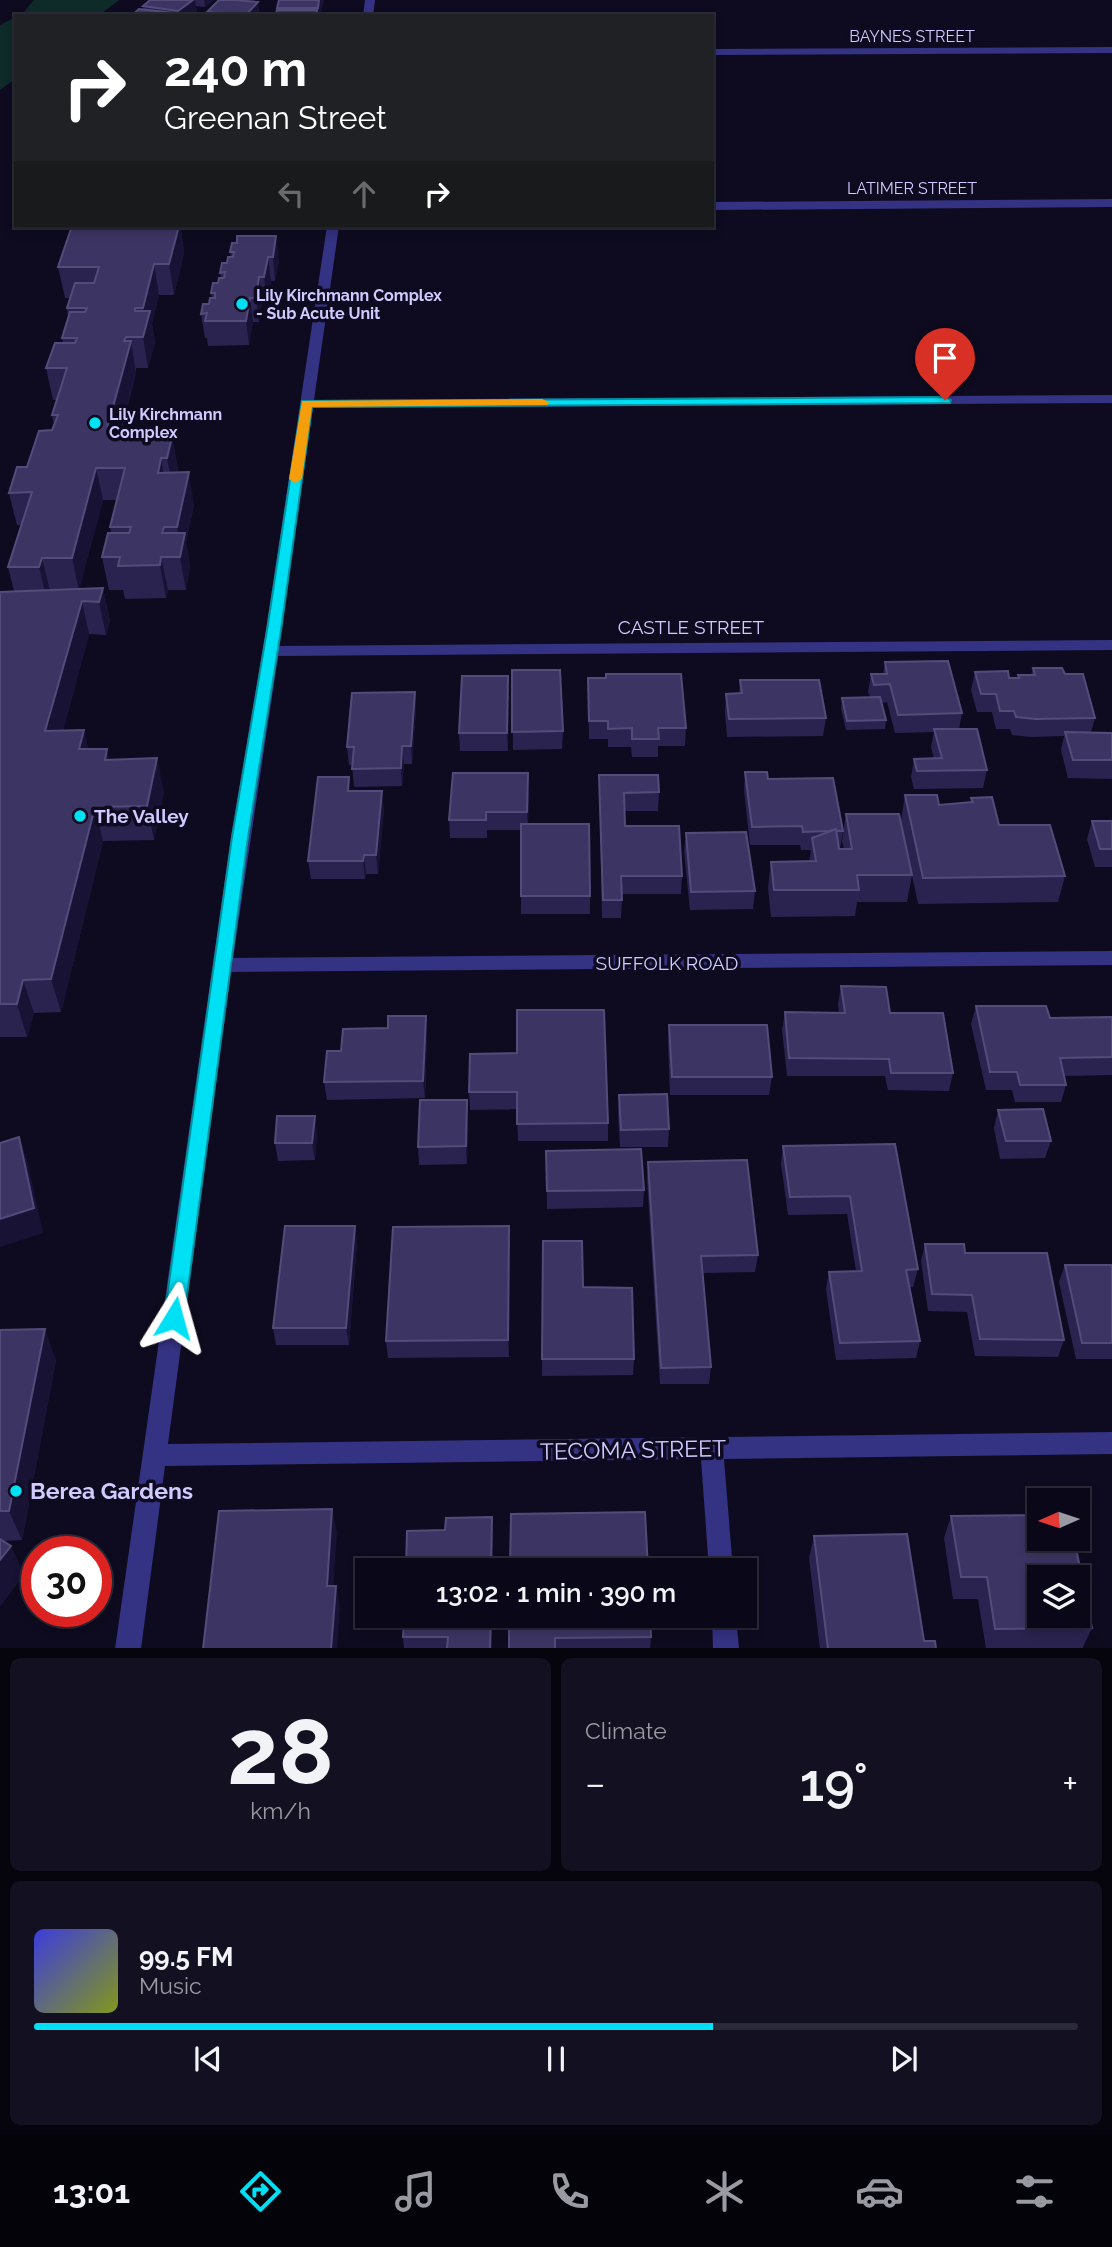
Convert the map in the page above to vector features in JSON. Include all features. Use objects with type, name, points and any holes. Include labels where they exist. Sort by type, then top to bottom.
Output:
[{"type":"street","name":"BAYNES STREET","points":[[714,52],[1112,50]]},
{"type":"street","name":"LATIMER STREET","points":[[714,205],[1112,203]]},
{"type":"street","points":[[128,1648],[240,837],[271,651],[333,228]]},
{"type":"street","points":[[306,404],[1112,399]]},
{"type":"street","name":"CASTLE STREET","points":[[271,651],[1112,645]]},
{"type":"street","name":"SUFFOLK ROAD","points":[[223,965],[1112,958]]},
{"type":"street","name":"TECOMA STREET","points":[[155,1455],[1112,1443]]},
{"type":"street","points":[[712,1450],[720,1558]]},
{"type":"street","points":[[725,1628],[726,1648]]},
{"type":"green space","points":[[34,0],[119,0],[101,14],[20,14]]},
{"type":"green space","points":[[14,18],[14,80],[0,90],[0,25]]},
{"type":"building","points":[[150,0],[193,0],[178,11],[143,6]]},
{"type":"building","points":[[219,0],[258,2],[247,14],[207,12]]},
{"type":"building","points":[[279,0],[319,0],[318,8],[277,8]]},
{"type":"building","points":[[139,9],[174,13],[173,14],[133,14]]},
{"type":"building","points":[[277,10],[317,10],[316,14],[276,14]]},
{"type":"building","name":"Lily Kirchmann Complex","points":[[71,228],[178,228],[169,264],[154,264],[143,308],[135,308],[135,311],[150,311],[143,337],[126,337],[124,341],[131,341],[107,429],[167,429],[165,437],[172,437],[167,458],[161,458],[158,473],[189,472],[177,527],[164,527],[162,533],[185,533],[180,557],[161,557],[160,565],[118,566],[120,557],[102,557],[108,533],[129,533],[131,527],[110,527],[125,468],[96,468],[72,558],[42,558],[39,567],[8,567],[32,492],[9,493],[17,467],[27,467],[39,431],[52,430],[58,415],[52,415],[67,368],[46,368],[55,343],[75,343],[77,338],[62,338],[70,312],[85,312],[87,308],[67,308],[75,283],[94,283],[99,267],[58,267]]},
{"type":"building","points":[[237,236],[276,236],[273,257],[268,257],[264,277],[259,277],[256,298],[250,298],[246,321],[205,321],[207,313],[201,314],[203,304],[209,304],[210,298],[215,298],[215,293],[211,293],[213,283],[224,278],[225,272],[220,273],[222,263],[227,263],[228,257],[233,257],[234,252],[230,252],[232,243],[237,243]]},
{"type":"building","name":"The Valley","points":[[103,588],[99,602],[82,601],[45,731],[84,730],[79,749],[107,749],[105,760],[157,758],[147,806],[95,807],[51,979],[23,980],[17,1004],[0,1004],[0,592]]},
{"type":"building","points":[[948,661],[962,713],[898,715],[890,684],[874,685],[871,674],[887,674],[885,662]]},
{"type":"building","points":[[1033,668],[1062,668],[1065,674],[1083,674],[1095,718],[1035,719],[1016,717],[1014,711],[1000,711],[996,694],[981,694],[975,672],[1008,671],[1009,678],[1019,678],[1018,675],[1035,675]]},
{"type":"building","points":[[512,670],[560,670],[563,731],[512,732]]},
{"type":"building","points":[[606,674],[681,674],[686,728],[658,728],[659,739],[632,739],[632,728],[608,729],[608,721],[589,721],[588,678],[606,678]]},
{"type":"building","points":[[462,676],[508,676],[507,733],[459,733]]},
{"type":"building","points":[[740,680],[819,680],[826,718],[729,719],[726,694],[742,693]]},
{"type":"building","points":[[415,692],[411,746],[402,746],[401,768],[352,769],[354,747],[347,747],[352,693]]},
{"type":"building","points":[[880,697],[886,720],[847,721],[842,698]]},
{"type":"building","points":[[934,729],[977,729],[987,770],[917,771],[914,759],[942,758]]},
{"type":"building","points":[[1065,732],[1112,733],[1112,760],[1073,760]]},
{"type":"building","points":[[745,772],[767,772],[768,779],[833,778],[843,831],[836,829],[803,832],[802,826],[752,827]]},
{"type":"building","points":[[453,773],[528,773],[527,812],[486,812],[486,820],[449,820]]},
{"type":"building","points":[[599,775],[658,775],[659,792],[624,793],[625,826],[679,826],[682,876],[621,876],[622,900],[603,900]]},
{"type":"building","points":[[318,777],[349,777],[348,791],[382,791],[376,855],[364,855],[363,861],[308,861]]},
{"type":"building","points":[[905,795],[937,795],[939,805],[973,802],[971,798],[992,797],[999,825],[1050,825],[1065,876],[923,878]]},
{"type":"building","points":[[846,814],[899,814],[912,875],[857,875],[859,890],[774,890],[771,862],[816,861],[812,838],[836,829],[839,849],[852,849]]},
{"type":"building","points":[[1092,821],[1112,821],[1112,849],[1100,849]]},
{"type":"building","points":[[521,824],[589,824],[590,896],[521,896]]},
{"type":"building","points":[[746,832],[755,891],[691,892],[686,833]]},
{"type":"building","points":[[841,986],[886,987],[890,1013],[943,1013],[953,1073],[891,1073],[889,1059],[789,1058],[785,1012],[845,1013]]},
{"type":"building","points":[[976,1006],[1046,1006],[1050,1018],[1112,1017],[1112,1057],[1060,1058],[1066,1085],[1020,1085],[1017,1072],[990,1072]]},
{"type":"building","points":[[517,1010],[604,1010],[608,1123],[517,1124],[517,1092],[469,1092],[470,1054],[517,1053]]},
{"type":"building","points":[[388,1016],[426,1016],[423,1081],[324,1082],[327,1051],[341,1051],[343,1029],[388,1028]]},
{"type":"building","points":[[669,1025],[767,1025],[772,1077],[672,1077]]},
{"type":"building","points":[[667,1094],[669,1129],[621,1130],[619,1095]]},
{"type":"building","points":[[420,1100],[467,1100],[466,1146],[418,1147]]},
{"type":"building","points":[[1043,1109],[1051,1141],[1006,1141],[998,1110]]},
{"type":"building","points":[[277,1116],[315,1116],[312,1143],[275,1143]]},
{"type":"building","points":[[19,1137],[34,1208],[0,1219],[0,1143]]},
{"type":"building","points":[[895,1144],[918,1269],[906,1270],[920,1341],[840,1343],[829,1272],[862,1271],[850,1196],[790,1197],[783,1146]]},
{"type":"building","points":[[641,1149],[644,1190],[547,1191],[546,1151]]},
{"type":"building","points":[[747,1160],[758,1255],[701,1256],[711,1367],[661,1368],[648,1162]]},
{"type":"building","points":[[285,1226],[355,1226],[346,1328],[273,1328]]},
{"type":"building","points":[[509,1226],[508,1340],[386,1341],[393,1227]]},
{"type":"building","points":[[543,1241],[582,1241],[583,1287],[632,1288],[634,1359],[542,1359]]},
{"type":"building","points":[[925,1244],[964,1244],[965,1253],[1047,1253],[1064,1340],[980,1339],[972,1295],[932,1294]]},
{"type":"building","points":[[1065,1265],[1112,1265],[1112,1343],[1082,1343]]},
{"type":"building","points":[[45,1329],[9,1511],[0,1511],[0,1330]]},
{"type":"building","points":[[332,1509],[327,1586],[336,1586],[331,1648],[203,1648],[219,1511]]},
{"type":"building","points":[[645,1512],[647,1558],[510,1558],[511,1514]]},
{"type":"building","points":[[1027,1515],[1027,1551],[1077,1551],[1079,1565],[1027,1565],[1027,1628],[1090,1628],[1090,1618],[1092,1628],[995,1629],[987,1577],[961,1577],[951,1516]]},
{"type":"building","points":[[492,1517],[491,1558],[406,1558],[407,1531],[445,1530],[446,1518]]},
{"type":"building","points":[[907,1534],[924,1641],[935,1641],[936,1648],[828,1648],[814,1536]]},
{"type":"building","points":[[0,1539],[11,1546],[0,1560]]},
{"type":"building","points":[[403,1628],[491,1628],[490,1648],[447,1648],[448,1637],[403,1637]]},
{"type":"building","points":[[509,1628],[651,1628],[651,1637],[555,1638],[555,1648],[509,1648]]},
{"type":"slow traffic","points":[[295,479],[306,404],[542,402]]},
{"type":"place","name":"Lily Kirchmann Complex - Sub Acute Unit","points":[[242,304]]},
{"type":"place","name":"Lily Kirchmann Complex","points":[[95,423]]},
{"type":"place","name":"The Valley","points":[[80,816]]},
{"type":"place","name":"Berea Gardens","points":[[16,1491]]},
{"type":"route","points":[[174,1318],[240,837],[274,630],[306,404],[945,400]]}]
